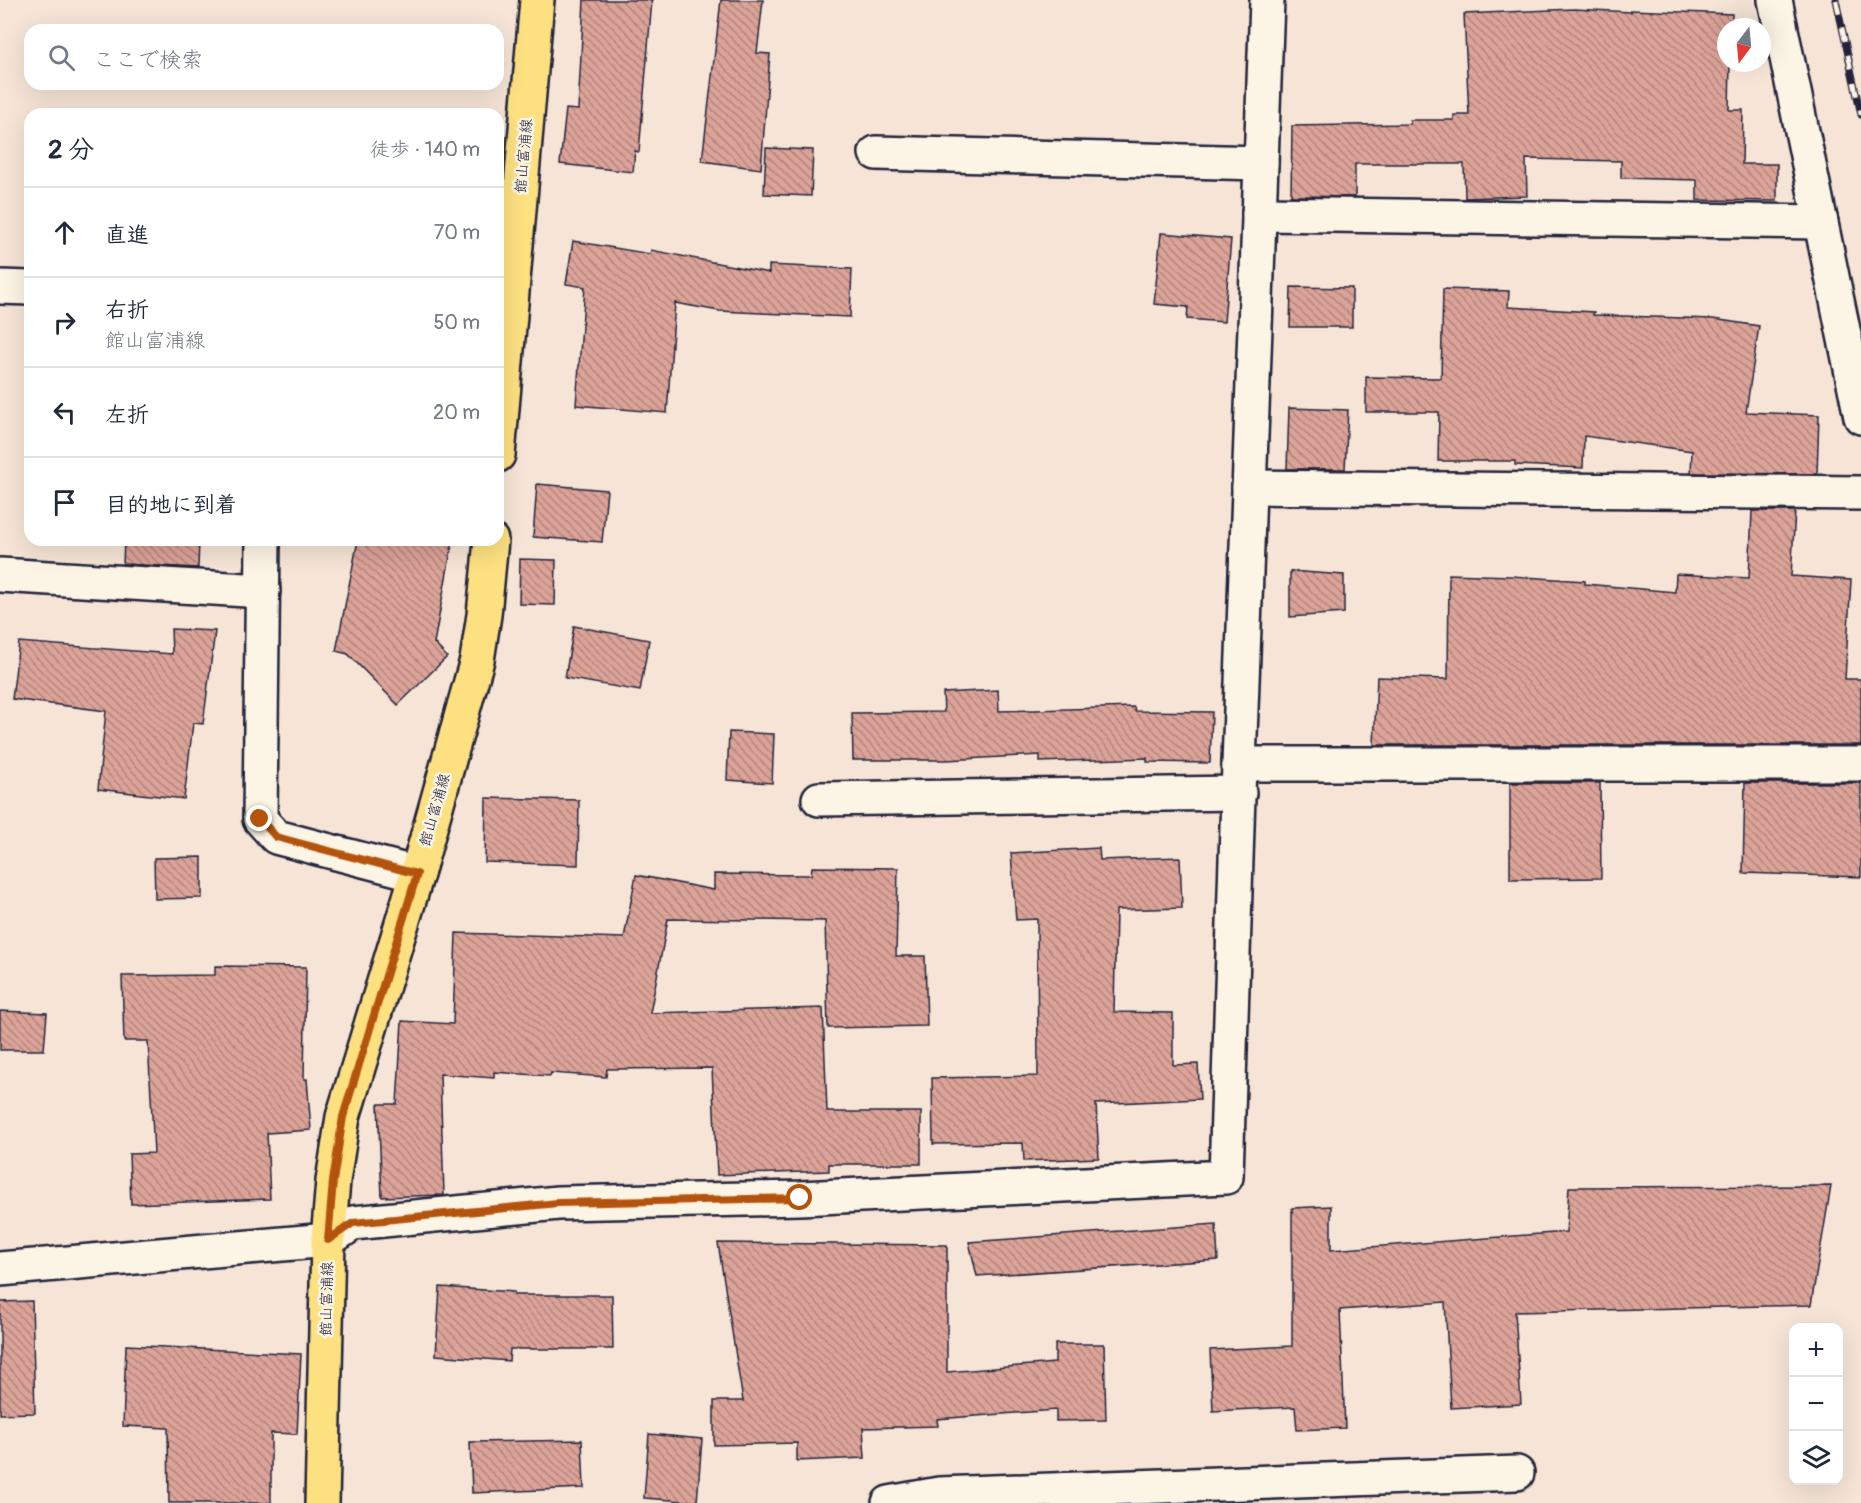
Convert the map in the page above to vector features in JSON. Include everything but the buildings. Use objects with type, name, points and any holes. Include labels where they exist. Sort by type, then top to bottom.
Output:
[{"type":"main road","name":"館山富浦線","points":[[504,385],[537,0]]},
{"type":"main road","name":"館山富浦線","points":[[322,1503],[328,1240],[333,1181],[343,1117],[417,874],[477,660],[484,615],[490,546]]},
{"type":"street","points":[[0,1269],[328,1240],[353,1223],[558,1203],[800,1198],[1226,1177],[1267,0]]},
{"type":"street","points":[[1775,0],[1861,417]]},
{"type":"street","points":[[876,153],[1261,163]]},
{"type":"street","points":[[1259,214],[1821,222]]},
{"type":"street","points":[[0,287],[24,288]]},
{"type":"street","points":[[1249,487],[1861,493]]},
{"type":"street","points":[[263,546],[260,819],[276,837],[417,874]]},
{"type":"street","points":[[0,575],[262,591]]},
{"type":"street","points":[[819,800],[1239,779],[1861,764]]},
{"type":"street","points":[[889,1503],[939,1494],[1517,1473]]},
{"type":"railway","points":[[1836,0],[1861,115]]},
{"type":"route","points":[[260,819],[276,837],[417,874],[343,1117],[333,1181],[328,1240],[353,1223],[558,1203],[800,1198]]}]
